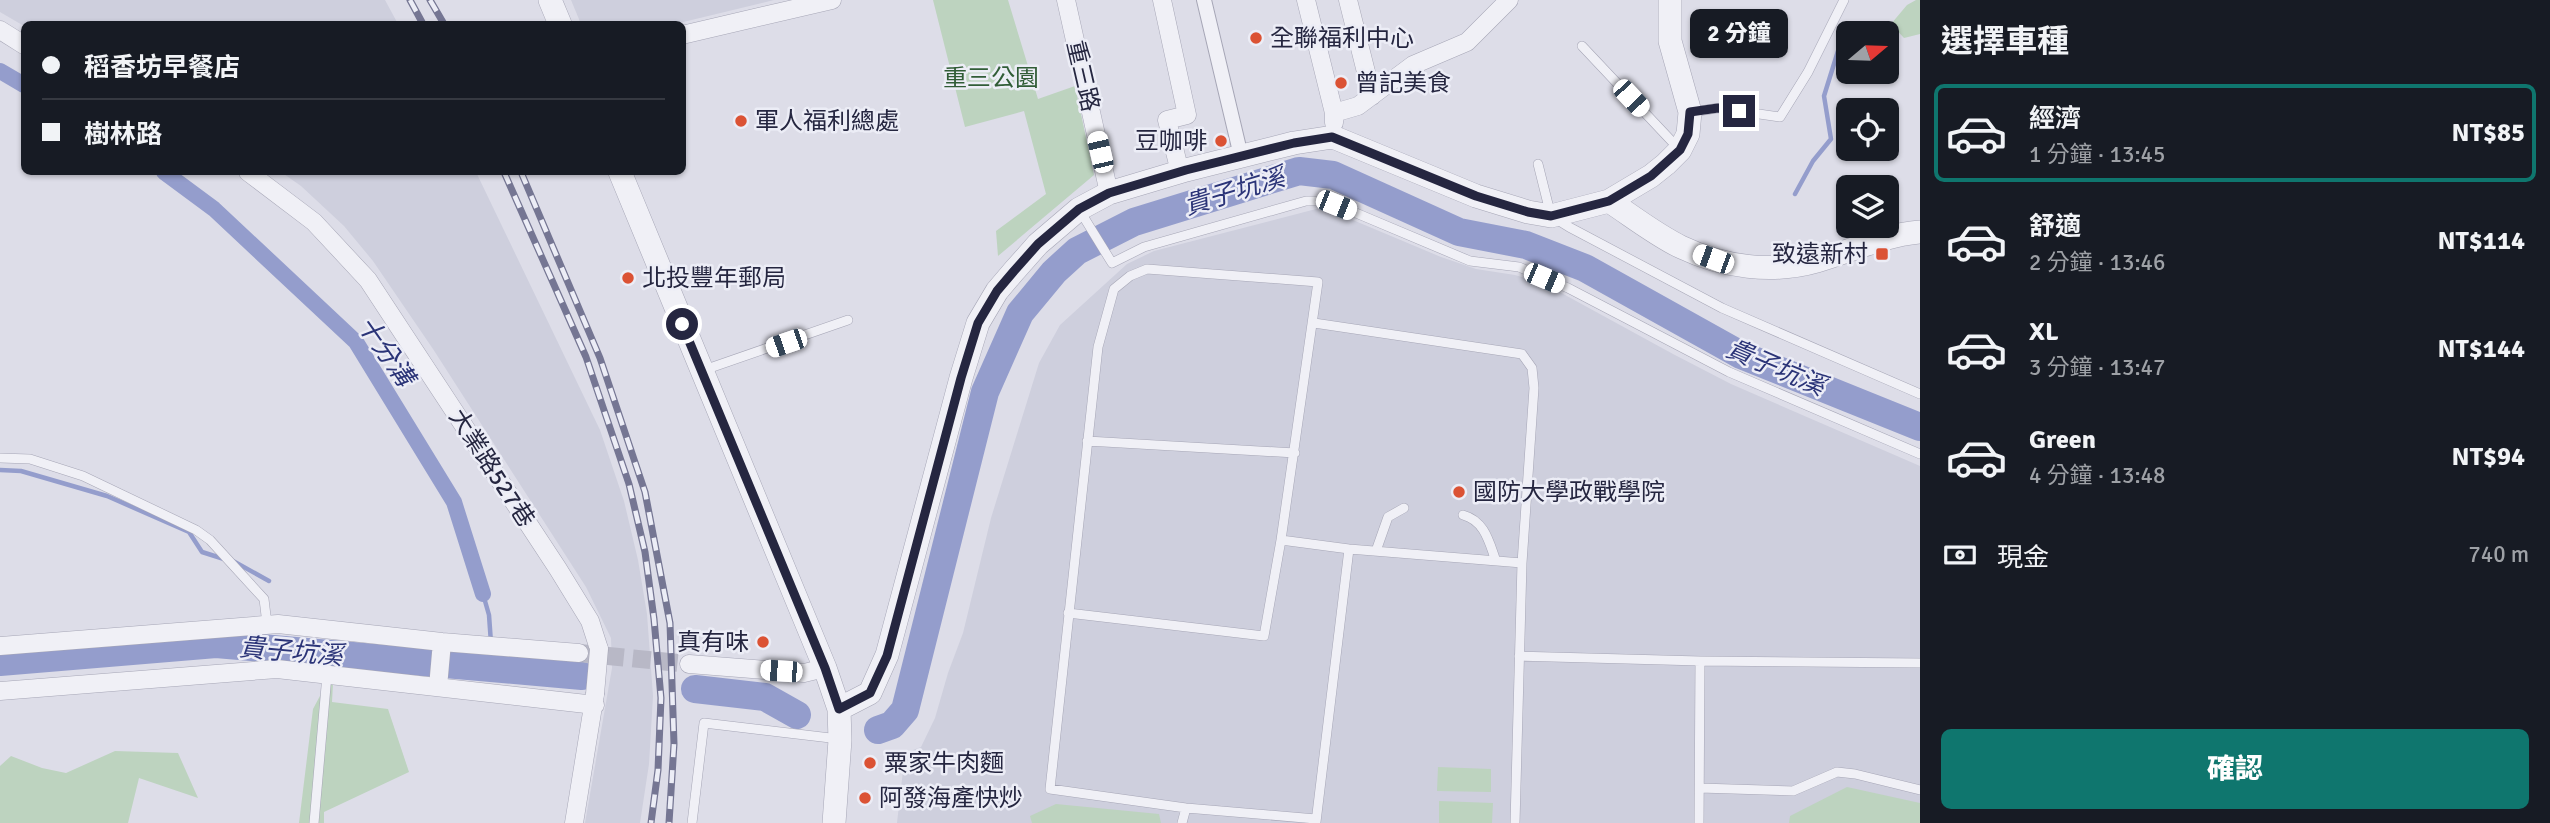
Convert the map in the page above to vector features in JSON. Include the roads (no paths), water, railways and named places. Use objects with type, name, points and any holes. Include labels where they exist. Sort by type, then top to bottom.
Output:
[{"type":"street","points":[[550,0],[559,21]]},
{"type":"street","points":[[686,34],[832,0]]},
{"type":"street","name":"重三路","points":[[1066,0],[1109,193]]},
{"type":"street","points":[[1162,0],[1187,115],[1167,120],[1180,172]]},
{"type":"street","points":[[1204,0],[1241,156]]},
{"type":"street","points":[[1306,0],[1334,113],[1332,137]]},
{"type":"street","points":[[1348,0],[1372,96]]},
{"type":"street","points":[[1334,113],[1358,106],[1413,65],[1467,42],[1509,0]]},
{"type":"street","points":[[839,709],[870,693],[887,656],[978,323],[997,291],[1014,271],[1038,244],[1079,209],[1109,193],[1180,172],[1294,143],[1332,137],[1476,196],[1528,212],[1551,216],[1609,201],[1651,176],[1680,150],[1688,134],[1690,112],[1670,41],[1670,0]]},
{"type":"street","points":[[0,30],[21,43]]},
{"type":"street","name":"大業路527巷","points":[[252,175],[314,222],[368,280],[590,621],[599,649],[595,700],[574,823]]},
{"type":"street","points":[[621,175],[825,668],[839,709],[840,740],[834,823]]},
{"type":"street","points":[[1609,201],[1680,247],[1745,267],[1782,267],[1813,262],[1885,239],[1920,232]]},
{"type":"street","points":[[0,646],[267,624],[579,653]]},
{"type":"street","points":[[438,687],[442,642]]},
{"type":"street","points":[[689,664],[804,673],[825,668]]},
{"type":"street","points":[[0,691],[277,669],[438,687],[595,700]]},
{"type":"lane","points":[[1690,112],[1718,108],[1780,117],[1808,72],[1844,0]]},
{"type":"lane","points":[[1581,46],[1680,150]]},
{"type":"lane","points":[[1538,164],[1551,216],[1722,308],[1920,394]]},
{"type":"lane","points":[[1079,209],[1112,263],[1144,247],[1306,201],[1321,201],[1470,261],[1519,267],[1568,288],[1729,372],[1920,454]]},
{"type":"lane","points":[[1068,613],[1264,636],[1295,453],[1318,282],[1147,269],[1130,276],[1114,289],[1098,348],[1068,613],[1050,789],[1186,808],[1316,821],[1349,549]]},
{"type":"lane","points":[[702,371],[848,320]]},
{"type":"lane","points":[[1314,323],[1522,354],[1532,368],[1534,388],[1522,563],[1515,823]]},
{"type":"lane","points":[[1087,440],[1295,453]]},
{"type":"lane","points":[[0,458],[30,459],[83,476],[196,530],[210,540],[264,599],[267,624]]},
{"type":"lane","points":[[1376,551],[1388,517],[1404,509]]},
{"type":"lane","points":[[1463,515],[1471,517],[1485,530],[1496,561]]},
{"type":"lane","points":[[1281,540],[1349,549],[1522,563]]},
{"type":"lane","points":[[1520,656],[1920,663]]},
{"type":"lane","points":[[1699,823],[1700,661]]},
{"type":"lane","points":[[314,823],[327,675]]},
{"type":"lane","points":[[692,823],[704,723],[840,740]]},
{"type":"lane","points":[[1700,788],[1793,792],[1837,772],[1920,790]]},
{"type":"lane","points":[[1182,823],[1186,808]]},
{"type":"waterway","points":[[1795,194],[1813,161],[1831,139],[1824,96],[1836,57]]},
{"type":"waterway","name":"十分溝","points":[[0,71],[21,83]]},
{"type":"waterway","name":"貴子坑溪","points":[[878,730],[892,725],[905,710],[985,392],[1020,313],[1054,272],[1077,251],[1134,222],[1299,171],[1333,175],[1459,232],[1526,245],[1585,268],[1741,355],[1920,427]]},
{"type":"waterway","name":"十分溝","points":[[168,175],[214,209],[356,342],[454,502],[483,594]]},
{"type":"waterway","name":"貴子坑溪","points":[[1132,215],[1137,221]]},
{"type":"waterway","points":[[0,470],[21,471],[107,496],[189,532],[202,552],[224,559]]},
{"type":"waterway","points":[[233,561],[269,581]]},
{"type":"waterway","name":"十分溝","points":[[483,594],[489,615],[491,643]]},
{"type":"waterway","name":"貴子坑溪","points":[[0,662],[216,644],[582,676]]},
{"type":"waterway","points":[[491,652],[492,668]]},
{"type":"waterway","name":"貴子坑溪","points":[[695,689],[765,697],[797,715]]},
{"type":"tunnel","points":[[579,653],[689,664]]},
{"type":"railway","points":[[410,0],[421,21]]},
{"type":"railway","points":[[430,0],[442,21]]},
{"type":"railway","points":[[505,175],[586,357],[629,484],[645,552],[661,698],[658,770],[651,823]]},
{"type":"railway","points":[[522,175],[600,358],[645,492],[670,623],[674,744],[669,823]]},
{"type":"place","name":"全聯福利中心","points":[[1256,38]]},
{"type":"place","name":"曾記美食","points":[[1341,83]]},
{"type":"place","name":"軍人福利總處","points":[[741,121]]},
{"type":"place","name":"豆咖啡","points":[[1221,141]]},
{"type":"place","name":"致遠新村","points":[[1882,254]]},
{"type":"place","name":"北投豐年郵局","points":[[628,278]]},
{"type":"place","name":"國防大學政戰學院","points":[[1459,492]]},
{"type":"place","name":"真有味","points":[[763,642]]},
{"type":"place","name":"粟家牛肉麵","points":[[870,763]]},
{"type":"place","name":"阿發海產快炒","points":[[865,798]]},
{"type":"park label","name":"重三公園","points":[[991,78]]}]
